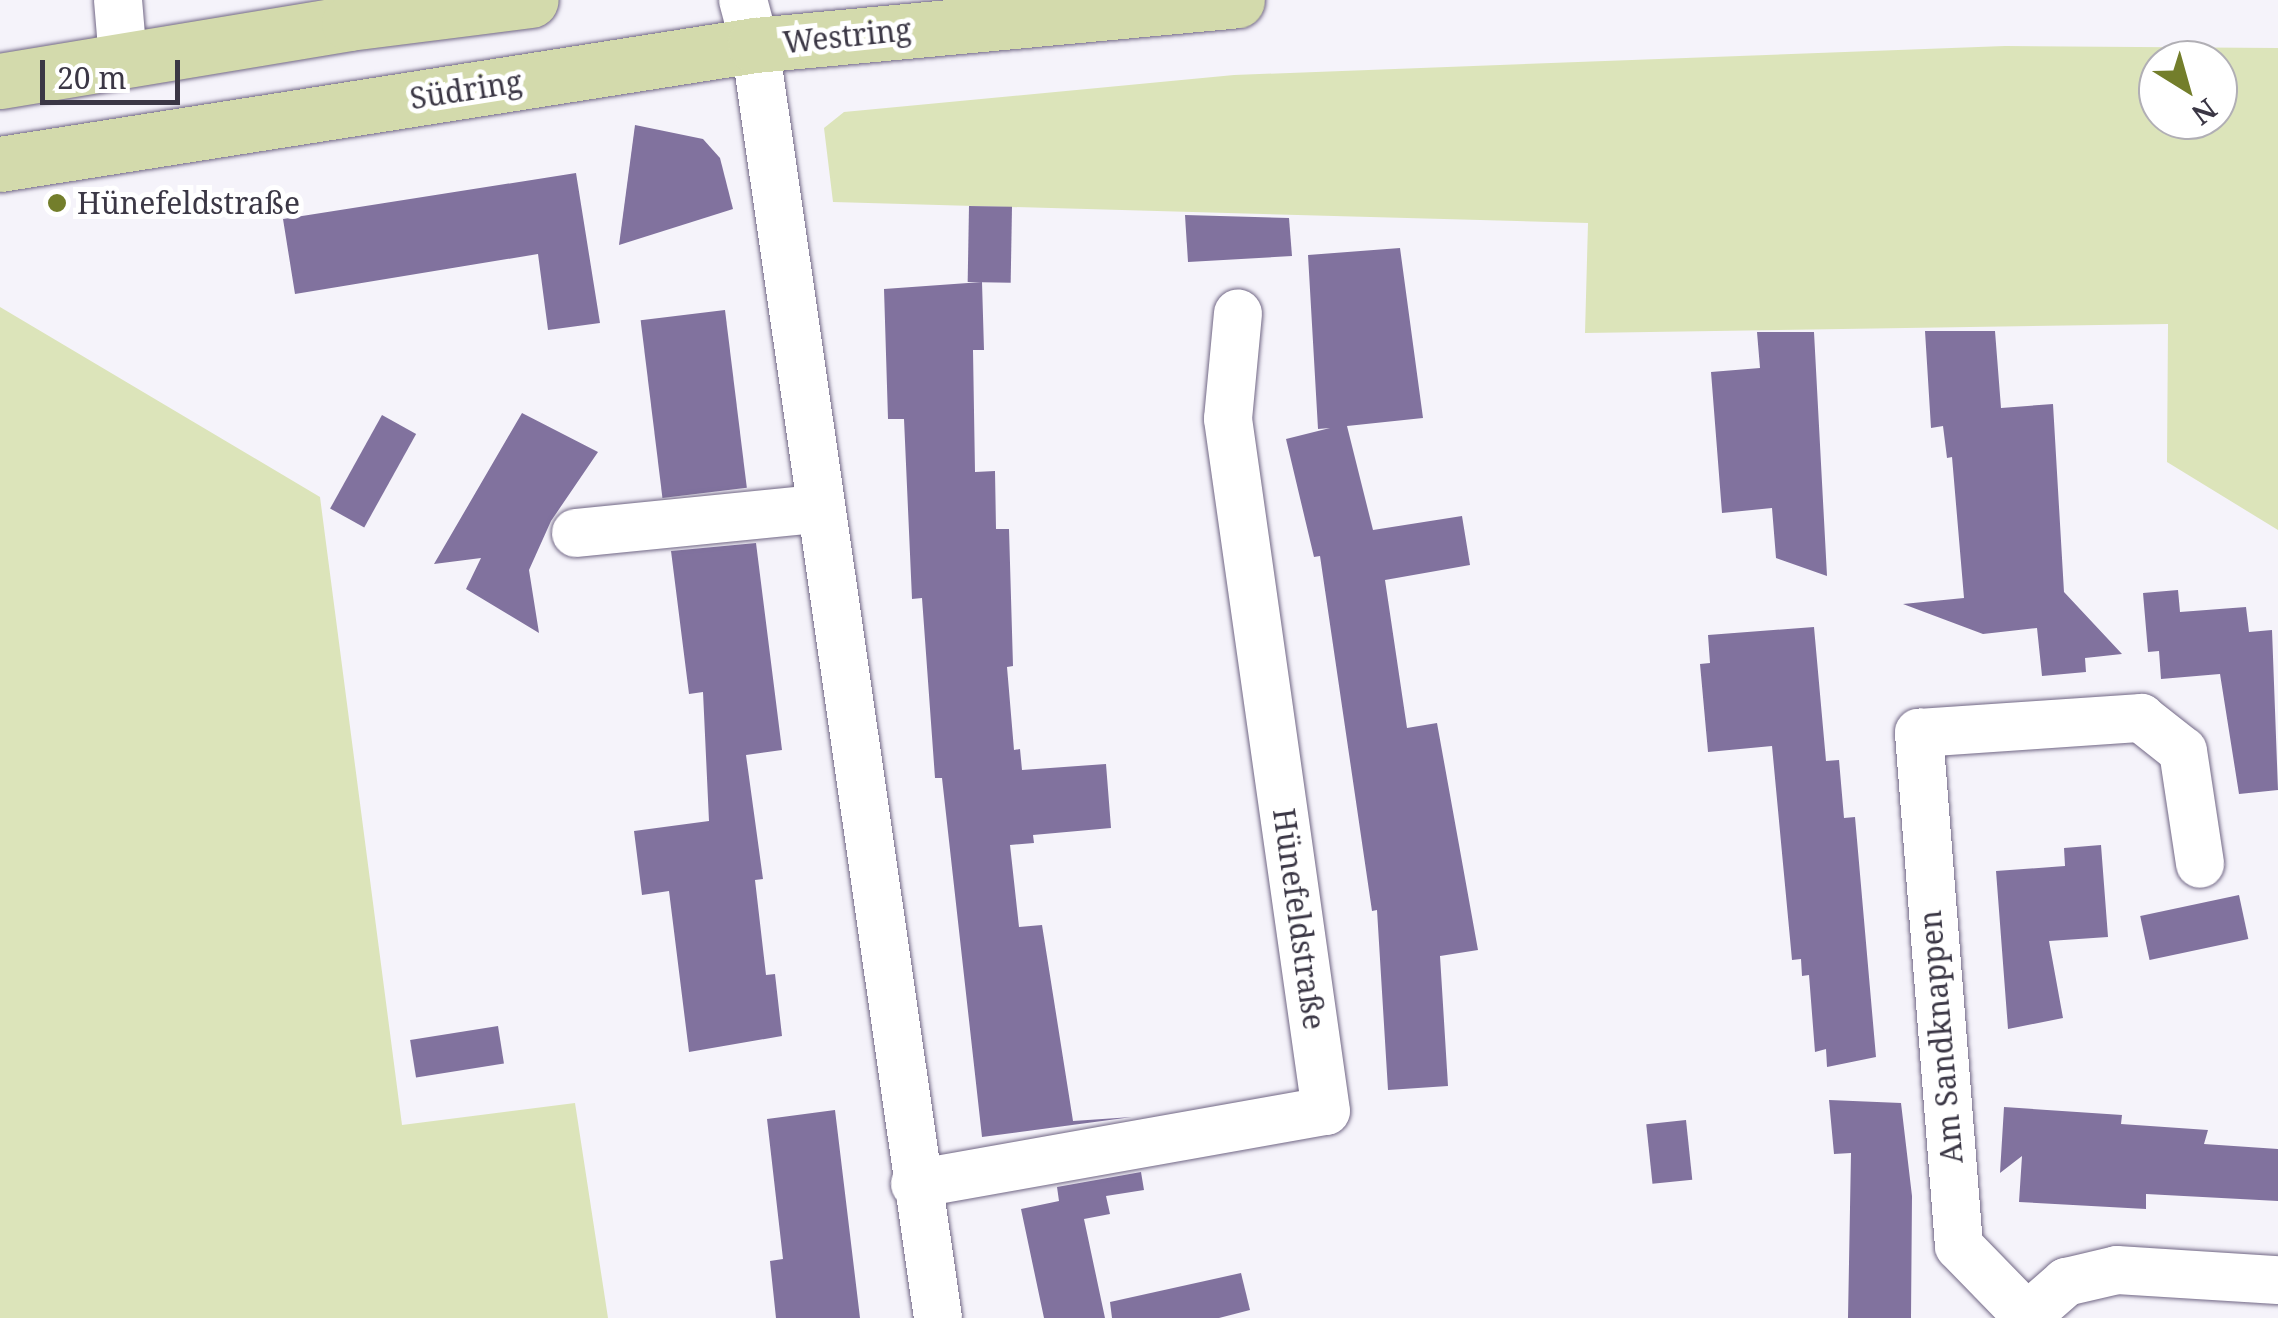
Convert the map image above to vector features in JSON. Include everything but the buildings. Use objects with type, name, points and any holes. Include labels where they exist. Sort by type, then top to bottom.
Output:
[{"type":"main road","points":[[0,82],[531,0]]},
{"type":"main road","name":"Westring","points":[[749,22],[1237,0]]},
{"type":"main road","name":"Südring","points":[[0,164],[749,22]]},
{"type":"street","points":[[118,0],[123,60]]},
{"type":"street","points":[[749,22],[915,1184],[938,1318]]},
{"type":"street","name":"Hünefeldstraße","points":[[915,1184],[1326,1111],[1228,419],[1238,313]]},
{"type":"street","points":[[576,532],[818,509]]},
{"type":"street","name":"Am Sandknappen","points":[[2200,864],[2183,751],[2141,718],[1919,733],[1960,1246],[2025,1316],[2066,1282],[2117,1270],[2278,1280]]},
{"type":"green space","points":[[2005,46],[2138,47],[2138,140],[2238,140],[2238,48],[2278,48],[2278,530],[2167,462],[2168,324],[1585,333],[1588,223],[833,202],[824,128],[844,112],[1234,75]]},
{"type":"green space","points":[[0,307],[320,497],[402,1125],[575,1103],[608,1318],[0,1318]]},
{"type":"place","name":"Hünefeldstraße","points":[[57,203]]}]
